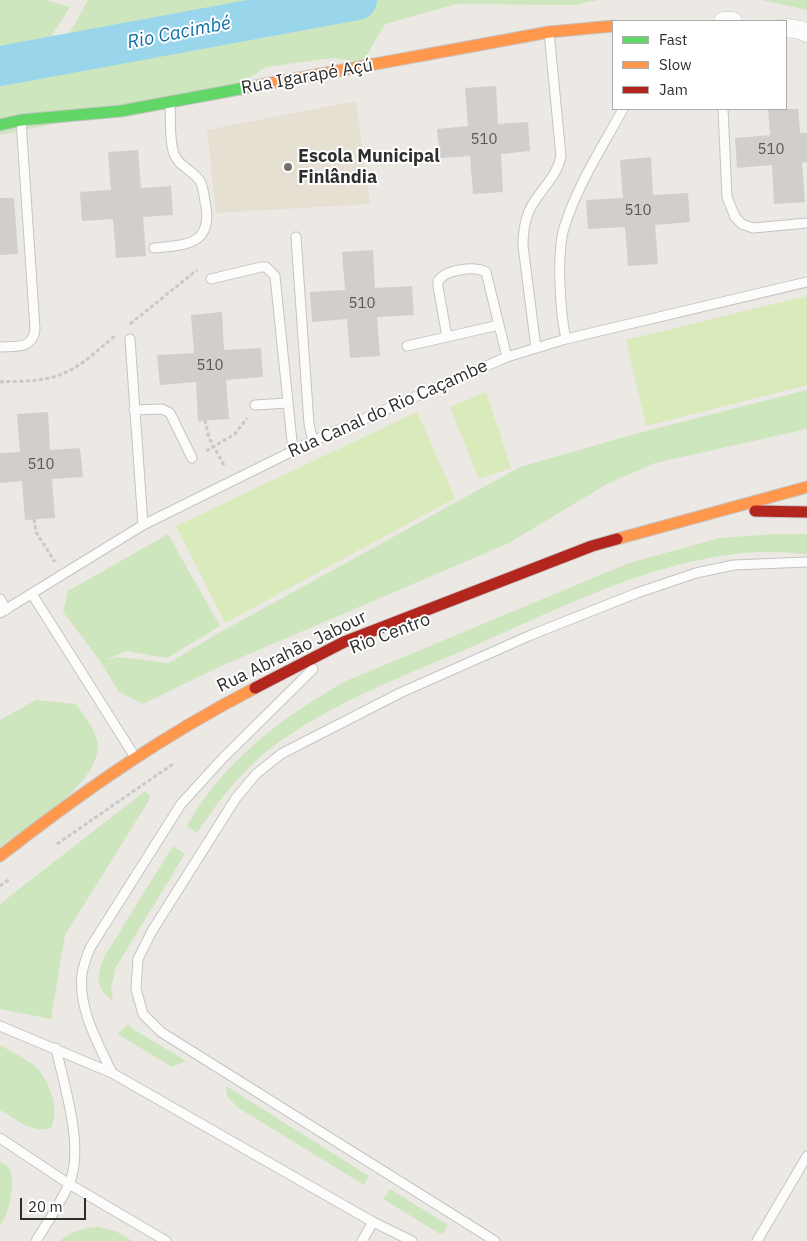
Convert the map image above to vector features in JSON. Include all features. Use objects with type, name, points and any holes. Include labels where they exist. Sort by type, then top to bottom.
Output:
[{"type":"street","name":"Rua Igarapé Açú","points":[[0,125],[21,120],[121,111],[549,32],[612,26]]},
{"type":"street","points":[[787,28],[807,33]]},
{"type":"street","name":"Rua Abrahão Jabour","points":[[0,856],[73,799],[135,758],[219,707],[344,642],[592,546],[807,487]]},
{"type":"street","name":"Rua Abrahão Jabour","points":[[715,513],[789,510],[807,512]]},
{"type":"lane","points":[[536,348],[523,246],[524,230],[530,210],[557,170],[561,156],[549,32]]},
{"type":"lane","points":[[154,248],[184,245],[196,240],[204,233],[208,220],[202,184],[195,175],[178,162],[173,152],[170,102]]},
{"type":"lane","points":[[566,339],[563,326],[560,269],[564,227],[575,199],[622,110]]},
{"type":"lane","points":[[723,110],[727,197],[735,217],[742,224],[753,228],[807,223]]},
{"type":"lane","points":[[0,343],[0,347],[29,344],[34,338],[35,329],[21,120]]},
{"type":"lane","points":[[296,237],[309,424],[313,441]]},
{"type":"lane","points":[[211,279],[261,267],[266,267],[275,276],[293,451]]},
{"type":"lane","points":[[447,337],[438,281],[446,274],[474,269],[486,272],[507,357]]},
{"type":"lane","name":"Rua Canal do Rio Caçambe","points":[[3,611],[143,525],[313,441],[507,357],[566,339],[807,282]]},
{"type":"lane","points":[[407,346],[499,325]]},
{"type":"lane","points":[[130,339],[143,525]]},
{"type":"lane","points":[[255,405],[287,403]]},
{"type":"lane","points":[[134,410],[162,409],[170,413],[192,458]]},
{"type":"lane","points":[[495,1241],[484,1238],[161,1032],[143,1014],[136,989],[138,959],[152,931],[236,798],[256,774],[281,754],[400,693],[532,635],[637,593],[696,573],[734,565],[807,562]]},
{"type":"lane","points":[[32,594],[135,758]]},
{"type":"lane","points":[[0,599],[3,611]]},
{"type":"lane","points":[[112,1074],[92,1030],[83,999],[82,974],[93,942],[181,804],[290,690],[344,642]]},
{"type":"lane","points":[[0,1026],[56,1048],[112,1074],[373,1222],[412,1241]]},
{"type":"lane","points":[[36,1241],[69,1184],[73,1168],[75,1147],[56,1048]]},
{"type":"lane","points":[[0,1138],[69,1184],[166,1241]]},
{"type":"lane","points":[[757,1241],[807,1156]]},
{"type":"lane","points":[[362,1241],[373,1222]]},
{"type":"path","points":[[129,325],[197,270]]},
{"type":"path","points":[[0,382],[47,378],[62,374],[76,368],[121,331]]},
{"type":"path","points":[[192,458],[235,434],[255,405]]},
{"type":"path","points":[[205,420],[208,438],[221,461]]},
{"type":"path","points":[[34,519],[36,532],[52,557]]},
{"type":"path","points":[[56,845],[176,762]]},
{"type":"path","points":[[0,886],[16,874]]},
{"type":"shaded area","name":"Escola Municipal Finlândia","points":[[356,101],[370,204],[216,213],[207,130]]},
{"type":"green space","points":[[0,0],[46,0],[70,7],[49,40],[0,48]]},
{"type":"green space","points":[[88,0],[598,0],[575,5],[457,4],[385,24],[363,62],[333,58],[266,67],[237,86],[0,135],[0,58],[63,45]]},
{"type":"green space","points":[[762,0],[807,0],[807,10]]},
{"type":"green space","points":[[807,296],[807,385],[646,426],[626,340]]},
{"type":"green space","points":[[807,390],[807,429],[655,463],[607,484],[509,543],[221,666],[143,704],[119,692],[101,662],[63,612],[68,591],[168,534],[220,626],[167,658],[126,651],[106,660],[119,657],[169,663],[215,635],[520,467],[638,433]]},
{"type":"green space","points":[[486,392],[511,468],[479,479],[450,407]]},
{"type":"green space","points":[[417,412],[455,498],[225,623],[176,526]]},
{"type":"green space","points":[[807,534],[807,554],[753,552],[700,560],[666,568],[599,591],[342,704],[294,732],[260,757],[231,788],[197,833],[187,826],[218,781],[236,761],[299,710],[346,681],[629,563],[719,538]]},
{"type":"green space","points":[[36,700],[76,704],[96,737],[97,752],[91,768],[80,784],[64,800],[0,847],[0,720]]},
{"type":"green space","points":[[145,791],[151,797],[65,935],[51,1019],[0,1009],[0,904]]},
{"type":"green space","points":[[173,846],[185,854],[116,967],[111,988],[113,1001],[100,987],[99,976],[104,957]]},
{"type":"green space","points":[[128,1024],[133,1029],[186,1061],[172,1067],[124,1038],[118,1033]]},
{"type":"green space","points":[[0,1045],[31,1063],[43,1076],[54,1102],[54,1120],[51,1128],[31,1128],[0,1110]]},
{"type":"green space","points":[[226,1086],[369,1176],[364,1185],[237,1107],[227,1096]]},
{"type":"green space","points":[[0,1161],[9,1167],[12,1188],[7,1214],[0,1225]]},
{"type":"green space","points":[[390,1189],[448,1225],[442,1235],[383,1199]]},
{"type":"green space","points":[[98,1227],[116,1231],[132,1241],[60,1241],[78,1231]]},
{"type":"building","points":[[496,86],[498,124],[528,122],[530,151],[501,154],[503,192],[473,194],[470,156],[440,158],[437,129],[468,126],[465,88]]},
{"type":"building","points":[[798,109],[800,133],[807,133],[807,162],[802,163],[805,202],[774,204],[772,165],[737,168],[735,138],[770,135],[768,110]]},
{"type":"building","points":[[138,150],[141,188],[171,186],[173,215],[143,217],[146,256],[116,258],[113,219],[82,221],[80,192],[111,190],[108,152]]},
{"type":"building","points":[[651,157],[653,195],[688,193],[690,222],[655,225],[658,264],[628,266],[625,227],[588,229],[586,200],[623,198],[620,160]]},
{"type":"building","points":[[0,198],[14,198],[18,254],[0,255]]},
{"type":"building","points":[[373,250],[375,288],[412,286],[414,315],[377,317],[380,356],[350,358],[347,319],[312,322],[310,292],[345,290],[342,252]]},
{"type":"building","points":[[222,312],[224,350],[261,348],[263,377],[226,380],[229,419],[198,421],[196,382],[160,385],[157,355],[194,353],[191,315]]},
{"type":"building","points":[[48,412],[50,450],[80,448],[83,477],[52,479],[55,518],[25,520],[22,481],[0,483],[0,453],[20,452],[17,414]]},
{"type":"waterway","name":"Rio Cacimbé","points":[[0,66],[357,0]]},
{"type":"traffic: fast","points":[[0,125],[21,120],[121,111],[261,85]]},
{"type":"traffic: slow","points":[[261,85],[549,32],[612,26]]},
{"type":"traffic: slow","points":[[617,539],[807,487]]},
{"type":"traffic: slow","points":[[0,856],[123,766],[187,726],[255,688]]},
{"type":"traffic: jam","points":[[755,511],[807,512]]},
{"type":"traffic: jam","points":[[255,688],[344,642],[592,546],[617,539]]},
{"type":"place","name":"Escola Municipal Finlândia","points":[[288,167]]}]
